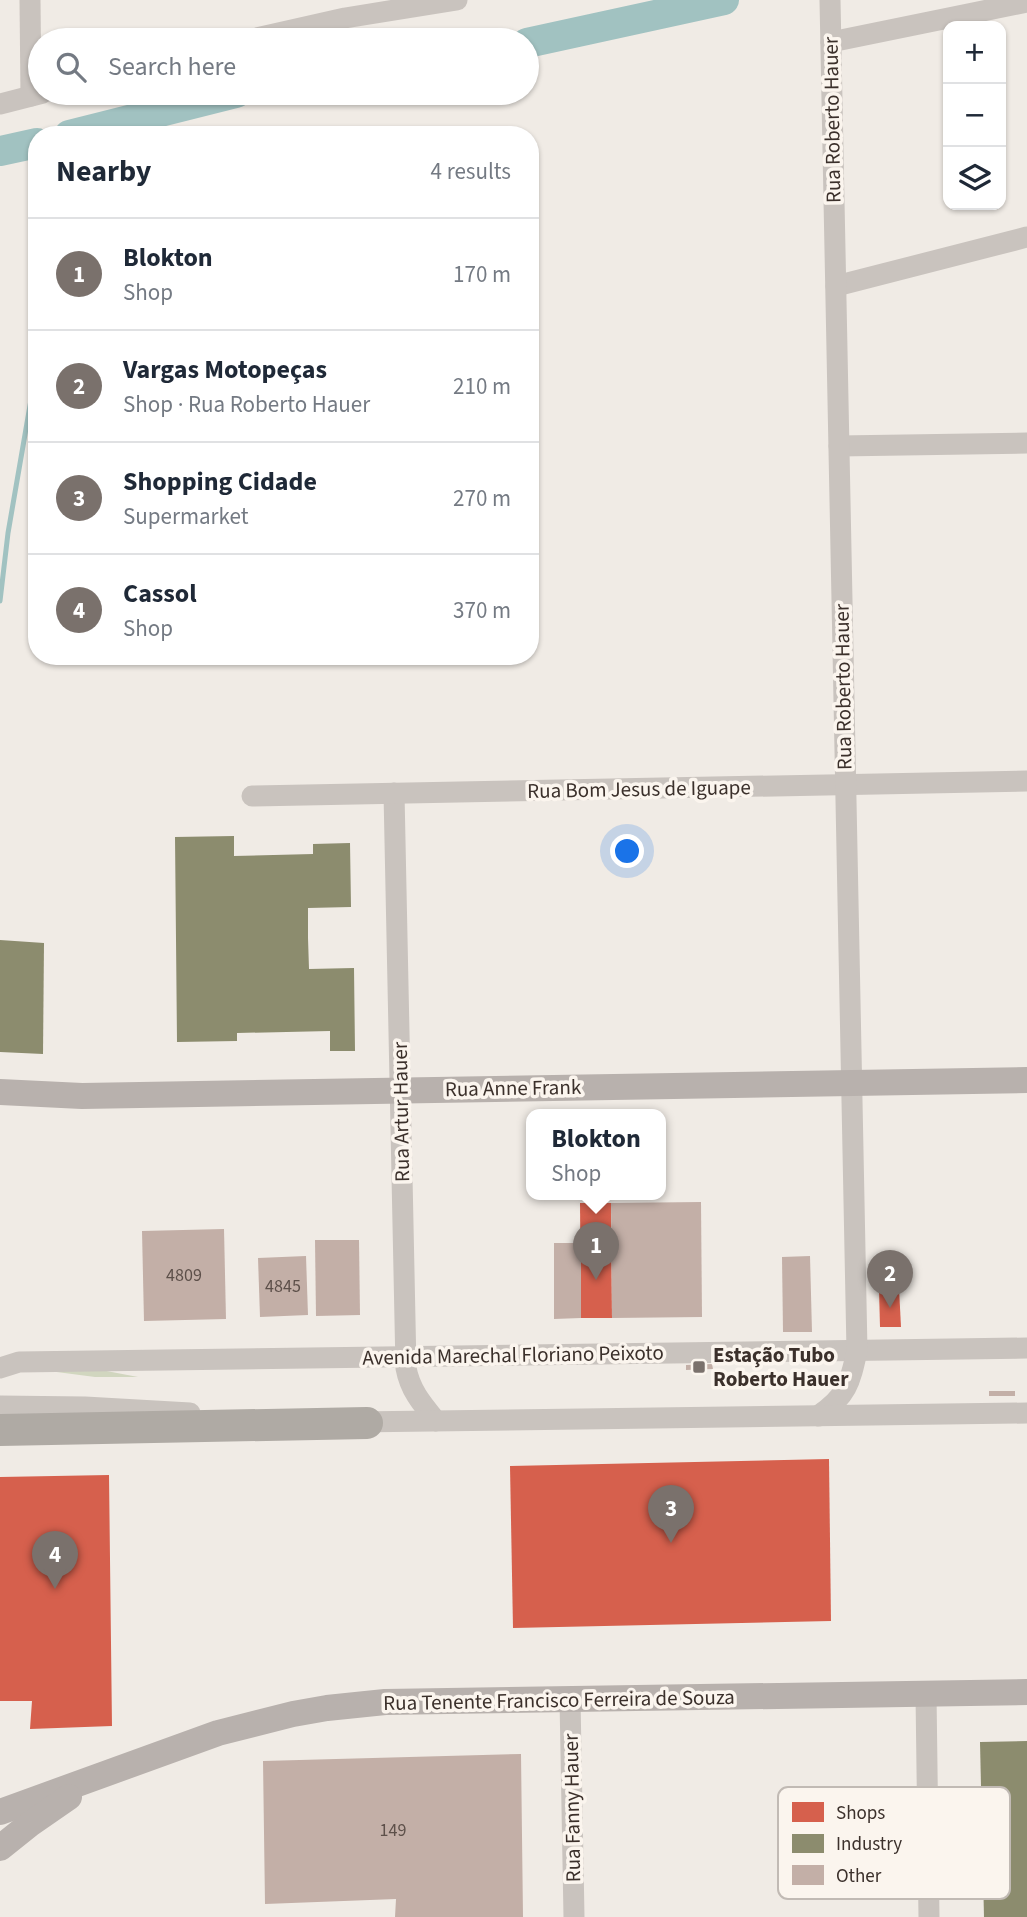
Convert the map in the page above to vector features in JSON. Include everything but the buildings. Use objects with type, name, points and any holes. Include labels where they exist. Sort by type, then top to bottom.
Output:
[{"type":"highway","points":[[8,1425],[367,1423]]},
{"type":"main road","name":"Rua Anne Frank","points":[[0,1092],[82,1096],[1027,1080]]},
{"type":"main road","name":"Rua Tenente Francisco Ferreira de Souza","points":[[0,1812],[218,1733],[327,1708],[385,1702],[1027,1692]]},
{"type":"main road","name":"Rua Tenente Francisco Ferreira de Souza","points":[[0,1849],[30,1824],[101,1775]]},
{"type":"street","points":[[30,0],[32,28]]},
{"type":"street","points":[[299,28],[381,6],[457,0]]},
{"type":"street","name":"Rua Roberto Hauer","points":[[818,1416],[843,1394],[851,1379],[857,1351],[830,0]]},
{"type":"street","points":[[831,33],[1027,2]]},
{"type":"street","points":[[0,104],[28,97]]},
{"type":"street","points":[[836,286],[1027,237]]},
{"type":"street","points":[[839,446],[1027,443]]},
{"type":"street","name":"Rua Bom Jesus de Iguape","points":[[251,796],[1027,781]]},
{"type":"street","name":"Rua Artur Hauer","points":[[394,793],[408,1381],[414,1394],[436,1422]]},
{"type":"street","name":"Avenida Marechal Floriano Peixoto","points":[[0,1368],[19,1362],[1027,1348]]},
{"type":"street","points":[[0,1406],[121,1409],[367,1423],[1027,1413]]},
{"type":"street","points":[[926,1694],[927,1787]]},
{"type":"street","name":"Rua Fanny Hauer","points":[[570,1699],[574,1917]]},
{"type":"street","points":[[929,1899],[929,1917]]},
{"type":"green space","points":[[96,1369],[138,1377],[95,1377],[49,1371]]},
{"type":"waterway","points":[[539,40],[724,0]]},
{"type":"waterway","points":[[105,126],[188,105]]},
{"type":"waterway","points":[[0,151],[28,145]]},
{"type":"waterway","points":[[0,601],[8,533],[28,417]]},
{"type":"place","name":"Blokton","points":[[596,1280]]},
{"type":"place","name":"Vargas Motopeças","points":[[890,1308]]},
{"type":"place","name":"Estação Tubo Roberto Hauer","points":[[699,1367]]},
{"type":"place","name":"Shopping Cidade","points":[[671,1543]]},
{"type":"place","name":"Cassol","points":[[55,1589]]}]
